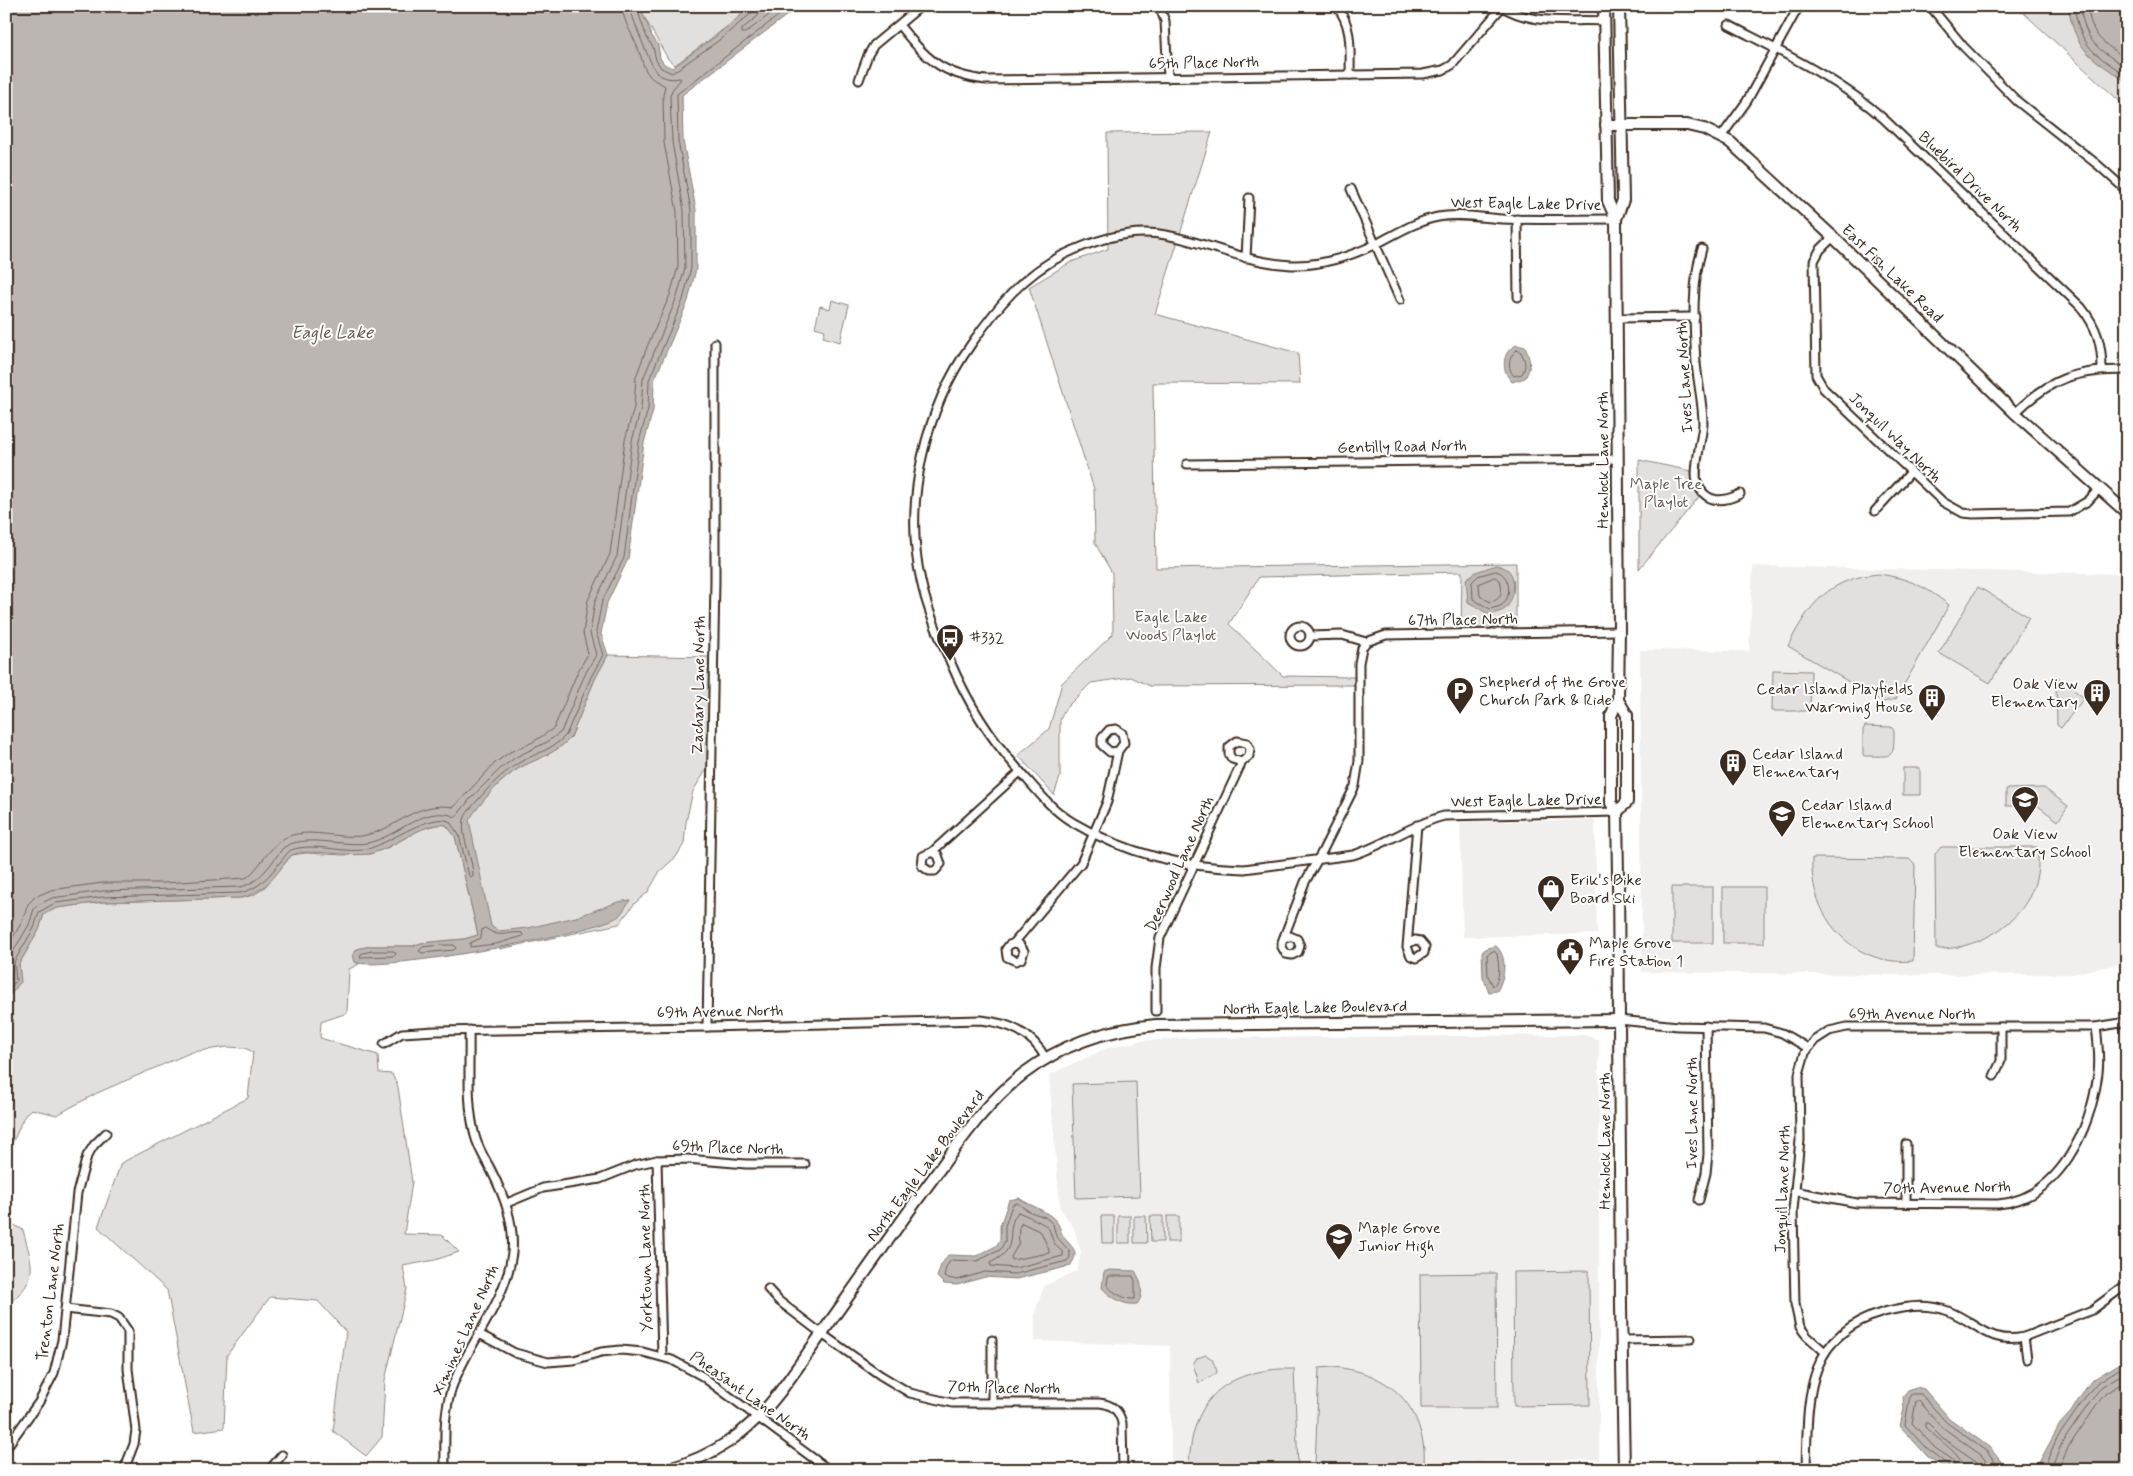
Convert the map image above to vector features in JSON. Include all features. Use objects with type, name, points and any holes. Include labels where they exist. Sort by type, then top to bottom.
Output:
[{"type":"street","points":[[859,80],[874,45],[922,6]]},
{"type":"street","points":[[1159,6],[1164,21],[1168,78]]},
{"type":"street","points":[[1336,6],[1345,19],[1348,31],[1350,75]]},
{"type":"street","points":[[1502,6],[1514,14],[1529,19],[1604,21]]},
{"type":"street","name":"65th Place North","points":[[899,24],[932,62],[952,73],[968,78],[986,80],[1423,74],[1443,70],[1460,57],[1502,6]]},
{"type":"street","name":"Hemlock Lane North","points":[[1604,6],[1608,201],[1616,219]]},
{"type":"street","name":"Hemlock Lane North","points":[[1619,6],[1623,200],[1616,219],[1619,631],[1618,700],[1611,723],[1611,803],[1617,812],[1624,1470]]},
{"type":"street","points":[[1721,137],[1747,101],[1799,6]]},
{"type":"street","points":[[1930,6],[1970,53],[2017,101],[2098,164],[2127,191]]},
{"type":"street","name":"Bluebird Drive North","points":[[1729,25],[1827,77],[1870,106],[2081,307],[2094,324],[2099,337],[2102,370]]},
{"type":"street","name":"East Fish Lake Road","points":[[1606,125],[1687,125],[1704,129],[1721,137],[1750,160],[2015,413],[2127,513]]},
{"type":"street","points":[[1351,189],[1400,300]]},
{"type":"street","points":[[1246,258],[1249,198]]},
{"type":"street","name":"West Eagle Lake Drive","points":[[1616,219],[1517,219],[1442,216],[1423,221],[1376,244],[1342,257],[1319,263],[1278,264],[1246,258],[1166,235],[1143,232],[1103,240],[1064,255],[1026,278],[996,310],[963,356],[945,391],[924,450],[914,523],[920,579],[937,632],[965,695],[992,738],[1020,772],[1058,812],[1073,823],[1132,850],[1194,864],[1226,869],[1244,869],[1353,855],[1370,850],[1417,825],[1433,819],[1450,816],[1617,812]]},
{"type":"street","points":[[1517,219],[1518,297]]},
{"type":"street","name":"Jonquil Way North","points":[[1833,238],[1820,250],[1814,261],[1816,375],[1824,389],[1911,472],[1952,509],[1973,514],[2069,512],[2083,505],[2099,489]]},
{"type":"street","name":"Ives Lane North","points":[[1702,249],[1696,266],[1696,364],[1703,423],[1696,481],[1702,493],[1712,499],[1729,500],[1740,494]]},
{"type":"street","points":[[1617,318],[1696,317]]},
{"type":"street","name":"Zachary Lane North","points":[[707,1027],[715,581],[715,343]]},
{"type":"street","points":[[2015,413],[2032,397],[2052,383],[2068,376],[2102,370],[2127,370]]},
{"type":"street","name":"Gentilly Road North","points":[[1187,464],[1618,459]]},
{"type":"street","points":[[1875,511],[1911,472]]},
{"type":"street","name":"67th Place North","points":[[1366,642],[1386,635],[1619,631]]},
{"type":"street","points":[[1284,939],[1298,897],[1350,797],[1358,773],[1359,663],[1362,648],[1366,642],[1342,635],[1310,636]]},
{"type":"street","name":"Hemlock Lane North","points":[[1617,812],[1626,802],[1627,715],[1618,700]]},
{"type":"street","points":[[1014,942],[1081,863],[1108,802],[1118,751]]},
{"type":"street","name":"Deerwood Lane North","points":[[1156,1011],[1156,968],[1158,948],[1164,929],[1242,762]]},
{"type":"street","points":[[932,852],[1020,772]]},
{"type":"street","points":[[1408,944],[1417,825]]},
{"type":"street","name":"69th Avenue North","points":[[384,1044],[402,1033],[469,1030],[707,1027],[981,1020],[998,1022],[1014,1027],[1036,1043],[1046,1058]]},
{"type":"street","points":[[1619,1020],[1671,1026],[1764,1028],[1782,1033],[1808,1048]]},
{"type":"street","name":"North Eagle Lake Boulevard","points":[[666,1470],[695,1461],[717,1450],[760,1418],[984,1109],[1003,1090],[1046,1058],[1092,1037],[1117,1030],[1156,1025],[1619,1020]]},
{"type":"street","name":"69th Avenue North","points":[[1808,1048],[1815,1040],[1829,1031],[1847,1026],[2096,1027],[2127,1022]]},
{"type":"street","name":"Ives Lane North","points":[[1699,1200],[1706,1173],[1708,1154],[1706,1026]]},
{"type":"street","points":[[1994,1076],[2001,1061],[2001,1027]]},
{"type":"street","name":"70th Avenue North","points":[[1794,1191],[1846,1202],[1906,1203],[2012,1203],[2033,1194],[2044,1185],[2070,1155],[2084,1126],[2098,1074],[2096,1027]]},
{"type":"street","name":"Ximines Lane North","points":[[446,1470],[444,1434],[448,1401],[453,1386],[499,1296],[509,1270],[512,1240],[507,1203],[482,1153],[472,1123],[469,1030]]},
{"type":"street","name":"Jonquil Lane North","points":[[1808,1048],[1799,1074],[1800,1140],[1793,1210],[1796,1316],[1807,1336],[1825,1352]]},
{"type":"street","name":"Trenton Lane North","points":[[6,1448],[39,1402],[54,1373],[62,1340],[77,1192],[87,1156],[94,1145],[106,1133]]},
{"type":"street","points":[[1906,1144],[1906,1203]]},
{"type":"street","name":"69th Place North","points":[[507,1203],[543,1188],[600,1179],[635,1165],[657,1160],[687,1159],[746,1164],[805,1164]]},
{"type":"street","name":"Yorktown Lane North","points":[[657,1160],[662,1356]]},
{"type":"street","points":[[1806,1470],[1810,1387],[1825,1352],[1838,1337],[1864,1319],[1887,1311],[1920,1306],[1934,1307],[1948,1311],[1997,1338],[2013,1340],[2092,1310],[2127,1284]]},
{"type":"street","name":"70th Place North","points":[[768,1288],[779,1301],[822,1334],[880,1375],[910,1393],[943,1402],[1105,1403],[1116,1410],[1120,1416],[1123,1470]]},
{"type":"street","points":[[65,1309],[111,1314],[119,1318],[128,1331],[128,1377],[136,1430],[134,1444],[124,1470]]},
{"type":"street","name":"Pheasant Lane North","points":[[479,1334],[515,1353],[548,1362],[574,1360],[601,1352],[621,1350],[662,1356],[693,1370],[829,1470]]},
{"type":"street","points":[[2024,1337],[2027,1359]]},
{"type":"street","points":[[1622,1340],[1692,1339]]},
{"type":"street","points":[[992,1340],[992,1403]]},
{"type":"street","points":[[269,1470],[282,1455]]},
{"type":"shaded area","points":[[1753,566],[2127,574],[2127,962],[2072,974],[1925,975],[1642,972],[1640,650],[1749,651]]},
{"type":"shaded area","points":[[1595,820],[1597,934],[1463,937],[1460,822]]},
{"type":"shaded area","name":"Maple Grove Junior High","points":[[1584,1035],[1599,1040],[1599,1460],[1451,1461],[1450,1470],[1171,1470],[1170,1346],[1035,1341],[1035,1312],[1044,1286],[1077,1271],[1081,1252],[1074,1228],[1060,1208],[1049,1075],[1107,1048],[1139,1041],[1185,1038]]},
{"type":"green space","points":[[638,6],[755,6],[675,65],[668,59]]},
{"type":"green space","points":[[2016,6],[2127,6],[2127,108]]},
{"type":"green space","name":"Eagle Lake Woods Playlot","points":[[1212,132],[1155,314],[1298,353],[1300,384],[1153,383],[1156,568],[1516,563],[1516,628],[1461,630],[1462,572],[1259,577],[1229,624],[1283,676],[1355,677],[1355,685],[1150,686],[1131,677],[1091,683],[1065,709],[1060,720],[1060,777],[1054,795],[1018,755],[1049,729],[1062,683],[1113,634],[1112,573],[1095,543],[1094,489],[1029,287],[1071,262],[1108,249],[1107,133]]},
{"type":"green space","points":[[832,300],[849,305],[840,342],[823,337],[825,330],[815,327],[820,306],[830,309]]},
{"type":"green space","name":"Maple Tree Playlot","points":[[1639,460],[1691,471],[1693,487],[1699,497],[1639,569]]},
{"type":"green space","points":[[1879,574],[1917,584],[1949,605],[1896,699],[1883,702],[1788,646],[1813,606],[1834,587],[1847,581]]},
{"type":"green space","points":[[1978,587],[2029,617],[1990,683],[1939,653]]},
{"type":"green space","points":[[608,655],[709,657],[708,767],[693,791],[686,822],[684,844],[676,857],[660,871],[648,892],[635,903],[619,924],[500,949],[487,916],[468,820],[485,798],[513,772],[566,743],[571,737],[595,679]]},
{"type":"green space","points":[[1773,670],[1811,671],[1810,711],[1772,711]]},
{"type":"green space","points":[[2058,677],[2084,698],[2061,728],[2057,725],[2056,681]]},
{"type":"green space","points":[[1865,726],[1891,727],[1894,731],[1894,740],[1890,754],[1886,756],[1863,755],[1863,730]]},
{"type":"green space","points":[[1903,768],[1920,768],[1920,795],[1903,795]]},
{"type":"green space","points":[[2044,788],[2068,806],[2058,821],[2038,806],[2006,806],[2006,789]]},
{"type":"green space","points":[[440,824],[446,825],[455,836],[478,935],[464,939],[421,943],[413,946],[371,946],[357,949],[355,962],[359,964],[349,969],[347,1013],[321,1022],[320,1038],[378,1055],[379,1073],[392,1074],[398,1087],[412,1182],[404,1234],[442,1235],[459,1252],[435,1260],[403,1266],[407,1289],[385,1380],[382,1437],[366,1456],[333,1431],[346,1332],[318,1301],[270,1297],[227,1355],[224,1428],[194,1432],[167,1290],[98,1227],[121,1163],[248,1098],[253,1052],[245,1048],[227,1047],[192,1052],[97,1093],[57,1115],[31,1109],[23,1118],[14,1140],[6,1148],[6,998],[14,991],[18,983],[20,974],[19,964],[39,930],[44,914],[57,908],[103,902],[241,898],[254,895],[264,888],[292,855],[306,853],[370,854],[389,847],[421,829]]},
{"type":"green space","points":[[1941,847],[2037,847],[2038,868],[2033,888],[2024,905],[2011,920],[1995,933],[1976,942],[1957,947],[1936,949],[1935,854]]},
{"type":"green space","points":[[1812,858],[1909,859],[1915,865],[1913,961],[1891,961],[1871,956],[1853,946],[1838,934],[1827,918],[1818,899],[1813,879]]},
{"type":"green space","points":[[1672,887],[1713,887],[1713,943],[1672,943]]},
{"type":"green space","points":[[1723,887],[1764,887],[1764,943],[1723,943]]},
{"type":"green space","points":[[1136,1082],[1140,1196],[1076,1198],[1072,1084]]},
{"type":"green space","points":[[1101,1216],[1114,1216],[1114,1243],[1102,1243]]},
{"type":"green space","points":[[1118,1216],[1130,1216],[1130,1243],[1118,1243]]},
{"type":"green space","points":[[1134,1216],[1146,1216],[1147,1243],[1134,1243]]},
{"type":"green space","points":[[1150,1216],[1163,1216],[1163,1242],[1151,1242]]},
{"type":"green space","points":[[1167,1216],[1179,1216],[1179,1242],[1167,1242]]},
{"type":"green space","points":[[6,1220],[23,1230],[31,1263],[31,1271],[25,1288],[6,1305]]},
{"type":"green space","points":[[1589,1271],[1590,1405],[1514,1406],[1513,1272]]},
{"type":"green space","points":[[1496,1273],[1497,1408],[1421,1408],[1420,1274]]},
{"type":"green space","points":[[1206,1355],[1212,1359],[1217,1371],[1216,1374],[1199,1383],[1193,1364],[1197,1358]]},
{"type":"green space","points":[[1319,1368],[1350,1369],[1380,1380],[1403,1398],[1419,1426],[1424,1446],[1424,1470],[1318,1470],[1315,1466]]},
{"type":"green space","points":[[1294,1369],[1298,1468],[1296,1470],[1189,1470],[1195,1429],[1201,1412],[1211,1398],[1223,1387],[1238,1378],[1257,1372]]},
{"type":"water","name":"Eagle Lake","points":[[6,6],[640,6],[652,36],[658,45],[660,58],[664,64],[672,68],[716,36],[752,6],[799,6],[682,95],[683,141],[696,210],[696,269],[688,301],[654,381],[653,410],[644,443],[628,559],[607,603],[601,634],[608,655],[595,679],[571,737],[566,743],[513,772],[486,798],[469,820],[491,926],[498,931],[528,928],[576,917],[618,902],[630,900],[619,916],[572,932],[487,950],[403,962],[372,964],[355,962],[353,955],[357,949],[371,946],[413,946],[421,943],[464,939],[478,935],[455,836],[446,825],[437,825],[417,831],[387,847],[368,854],[307,852],[292,855],[264,887],[253,894],[241,898],[103,902],[57,908],[44,914],[39,930],[19,964],[21,982],[6,998]]},
{"type":"water","points":[[2068,6],[2127,6],[2127,82],[2087,52],[2081,44],[2071,22]]},
{"type":"water","points":[[1517,345],[1525,347],[1529,366],[1525,378],[1512,382],[1506,372],[1504,362],[1508,352]]},
{"type":"water","points":[[1496,565],[1506,568],[1510,573],[1513,578],[1514,589],[1511,601],[1505,609],[1490,615],[1468,602],[1466,579],[1476,572]]},
{"type":"water","points":[[1496,946],[1504,961],[1503,974],[1497,991],[1489,992],[1483,977],[1482,952],[1487,948]]},
{"type":"water","points":[[1019,1198],[1047,1213],[1057,1222],[1064,1238],[1075,1252],[1070,1266],[1016,1279],[985,1277],[957,1285],[944,1284],[937,1277],[941,1265],[948,1255],[976,1256],[996,1246],[1000,1240],[1000,1226],[1009,1200]]},
{"type":"water","points":[[1109,1270],[1135,1271],[1141,1288],[1141,1296],[1137,1304],[1127,1304],[1118,1300],[1102,1288],[1104,1272]]},
{"type":"water","points":[[2127,1359],[2127,1470],[2035,1470],[2060,1424],[2071,1412],[2086,1388],[2094,1379]]},
{"type":"water","points":[[1916,1387],[1924,1389],[1949,1418],[1989,1447],[2008,1470],[1948,1470],[1928,1457],[1900,1426],[1904,1409],[1903,1396],[1908,1390]]},
{"type":"place","name":"#332","points":[[950,662]]},
{"type":"place","name":"Shepherd of the Grove Church Park & Ride","points":[[1460,715]]},
{"type":"place","name":"Oak View Elementary","points":[[2097,717]]},
{"type":"place","name":"Cedar Island Playfields Warming House","points":[[1932,722]]},
{"type":"place","name":"Cedar Island Elementary","points":[[1733,787]]},
{"type":"place","name":"Oak View Elementary School","points":[[2025,824]]},
{"type":"place","name":"Cedar Island Elementary School","points":[[1782,838]]},
{"type":"place","name":"Erik's Bike Board Ski","points":[[1551,913]]},
{"type":"place","name":"Maple Grove Fire Station 1","points":[[1570,976]]},
{"type":"place","name":"Maple Grove Junior High","points":[[1339,1261]]}]
